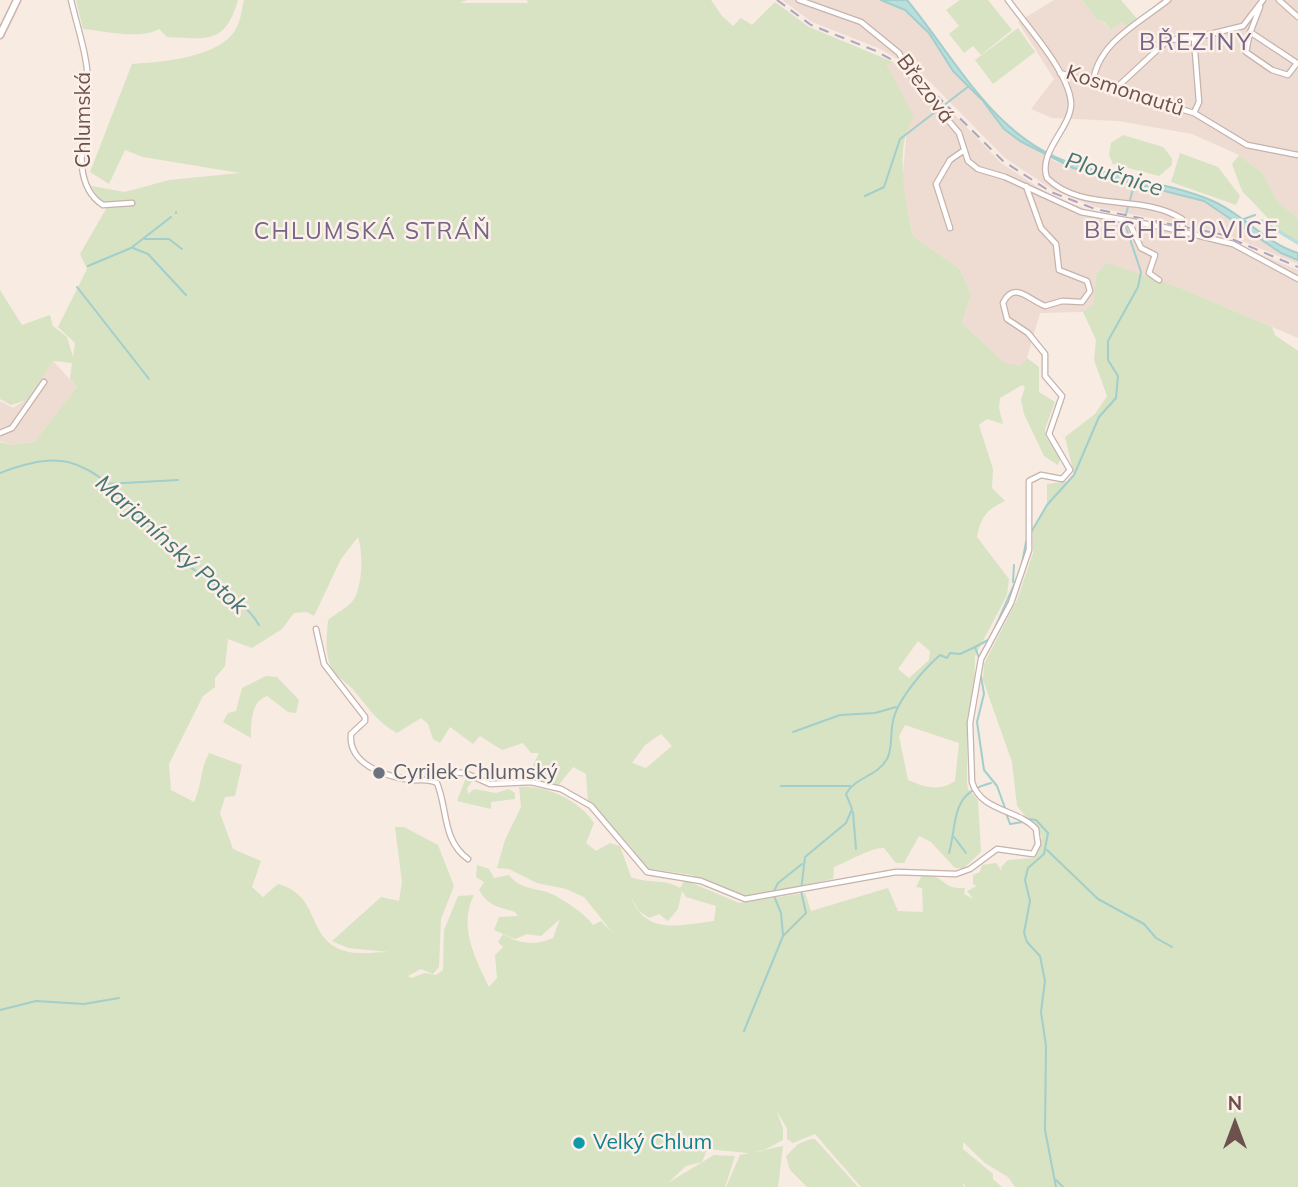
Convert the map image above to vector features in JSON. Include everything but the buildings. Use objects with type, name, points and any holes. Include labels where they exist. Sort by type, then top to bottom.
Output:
[{"type":"main road","points":[[0,35],[17,0]]},
{"type":"street","name":"Chlumská","points":[[71,0],[88,80],[82,163],[86,187],[103,205],[132,203]]},
{"type":"street","name":"Březová","points":[[799,0],[861,22],[899,53],[913,79],[959,133],[963,151]]},
{"type":"street","name":"Kosmonautů","points":[[1008,0],[1059,73],[1194,113],[1247,145],[1298,155]]},
{"type":"street","points":[[1093,83],[1094,72],[1103,52],[1168,0]]},
{"type":"street","points":[[1115,89],[1157,49],[1173,40],[1194,38],[1243,26],[1263,0],[1250,33],[1246,51],[1272,70],[1288,75],[1297,64],[1250,33]]},
{"type":"street","points":[[1279,0],[1298,17]]},
{"type":"street","name":"Kosmonautů","points":[[1194,38],[1199,102],[1194,113]]},
{"type":"street","points":[[1059,73],[1066,84],[1070,110],[1046,164],[1045,174],[1054,184],[1091,198],[1129,203],[1176,215],[1184,222],[1182,231]]},
{"type":"street","points":[[1066,84],[1072,77]]},
{"type":"street","points":[[950,228],[936,184],[950,160],[963,151],[968,162],[978,169],[1081,212],[1182,231],[1242,248],[1298,279]]},
{"type":"street","points":[[431,779],[439,775],[465,772],[490,784],[531,782],[561,789],[592,806],[647,872],[701,881],[746,899],[896,872],[956,874],[970,869],[997,849],[1032,854],[1038,844],[1036,830],[980,797],[973,786],[971,723],[981,659],[1011,603],[1029,550],[1029,481],[1041,475],[1062,479],[1070,470],[1049,434],[1062,396],[1045,376],[1045,354],[1028,333],[1007,319],[1003,303],[1010,293],[1015,292],[1045,306],[1062,301],[1082,302],[1090,291],[1087,281],[1059,270],[1056,244],[1041,228],[1026,187]]},
{"type":"street","points":[[1129,222],[1141,248],[1155,256],[1149,273],[1159,280]]},
{"type":"street","points":[[0,433],[8,432],[44,382]]},
{"type":"street","points":[[316,629],[324,664],[365,716],[365,721],[351,734],[351,750],[355,758],[396,776],[431,779],[437,783]]},
{"type":"street","points":[[439,775],[437,783],[449,836],[454,846],[468,859]]},
{"type":"shaded area","points":[[782,0],[881,0],[901,8],[929,33],[940,52],[1004,129],[1056,162],[1204,201],[1281,253],[1298,260],[1298,264],[1220,232],[1096,207],[1053,190],[1005,158],[931,83],[910,66],[878,48],[812,22]]},
{"type":"shaded area","points":[[1054,0],[1082,0],[1097,20],[1111,30],[1121,23],[1132,25],[1161,0],[1298,0],[1298,218],[1277,201],[1263,173],[1239,155],[1192,134],[1118,121],[1052,118],[1031,109],[1054,79],[1018,22]]},
{"type":"shaded area","points":[[893,62],[927,86],[1001,163],[1050,195],[1094,212],[1219,237],[1298,270],[1298,338],[1183,289],[1147,279],[1096,275],[1095,305],[1083,312],[1040,313],[1027,358],[1020,366],[1013,367],[1005,363],[962,323],[971,294],[960,269],[913,236],[902,184],[907,126],[887,64]]},
{"type":"shaded area","points":[[53,361],[77,387],[34,442],[10,445],[0,441],[0,401],[13,408],[26,400]]},
{"type":"green space","points":[[76,0],[238,0],[233,14],[221,32],[204,38],[194,38],[167,37],[159,29],[132,34],[83,29]]},
{"type":"green space","points":[[244,0],[467,0],[460,3],[528,3],[527,0],[711,0],[733,26],[741,18],[752,25],[775,2],[809,27],[893,62],[887,65],[914,117],[904,143],[903,158],[905,191],[913,236],[960,269],[971,294],[962,323],[1005,363],[1020,366],[1027,358],[1039,367],[1039,392],[1055,402],[1045,429],[1046,437],[1061,457],[1058,465],[1044,456],[1024,414],[1021,400],[1025,387],[1022,385],[1000,398],[999,408],[1003,424],[987,419],[979,425],[993,469],[992,488],[1005,501],[985,515],[977,537],[1009,579],[1007,595],[975,656],[974,690],[967,719],[967,782],[968,789],[978,800],[981,852],[964,868],[955,868],[931,842],[919,836],[904,863],[896,863],[884,848],[879,848],[834,867],[833,879],[754,896],[739,895],[692,875],[644,868],[631,847],[588,802],[586,774],[573,767],[558,786],[532,780],[528,776],[539,753],[531,753],[523,743],[502,750],[480,736],[473,744],[450,727],[440,743],[433,739],[428,724],[421,718],[397,733],[379,720],[334,672],[327,651],[328,620],[349,604],[357,593],[361,568],[358,537],[341,559],[314,616],[307,612],[294,613],[282,629],[252,648],[228,639],[225,666],[215,678],[215,687],[203,696],[169,764],[171,790],[194,802],[209,753],[242,765],[235,796],[225,797],[220,813],[233,849],[261,861],[252,887],[263,897],[278,884],[292,890],[308,907],[318,928],[332,945],[355,953],[389,952],[348,948],[332,941],[381,897],[399,901],[402,882],[395,827],[404,827],[438,845],[454,886],[441,919],[439,967],[433,974],[421,969],[408,976],[411,978],[425,973],[436,975],[443,970],[444,930],[458,896],[474,895],[469,907],[468,930],[474,953],[489,987],[497,978],[495,955],[503,947],[498,942],[503,934],[515,940],[527,943],[546,941],[553,938],[560,919],[541,936],[527,934],[515,939],[494,930],[499,917],[518,916],[515,912],[490,903],[483,896],[479,890],[484,882],[476,877],[477,865],[489,869],[494,878],[509,875],[519,884],[554,895],[580,912],[593,925],[601,921],[613,933],[584,897],[566,889],[537,883],[509,869],[497,868],[505,840],[521,807],[519,787],[551,791],[580,807],[594,823],[586,843],[596,851],[610,843],[620,846],[631,877],[668,883],[680,888],[685,880],[739,903],[805,893],[811,911],[888,888],[898,911],[923,912],[922,888],[916,887],[922,875],[938,878],[949,886],[965,888],[964,894],[973,899],[967,891],[977,886],[973,884],[973,875],[980,872],[982,865],[996,863],[1002,871],[1001,867],[1008,860],[1033,858],[1040,847],[1042,836],[1017,806],[1012,762],[983,680],[984,664],[1017,600],[1033,553],[1033,529],[1047,505],[1047,484],[1070,481],[1074,475],[1065,437],[1095,414],[1107,396],[1094,360],[1096,340],[1083,312],[1094,304],[1096,275],[1107,263],[1183,289],[1272,327],[1275,335],[1298,351],[1298,1187],[1015,1187],[1008,1177],[985,1163],[963,1142],[963,1149],[993,1174],[993,1179],[1002,1187],[966,1187],[962,1182],[964,1187],[861,1187],[815,1134],[793,1143],[787,1139],[787,1128],[776,1110],[783,1128],[783,1140],[762,1151],[748,1153],[707,1149],[702,1162],[686,1166],[668,1183],[714,1155],[735,1156],[725,1187],[0,1187],[0,442],[10,445],[34,442],[77,387],[70,379],[72,363],[53,361],[27,400],[11,405],[0,399],[0,290],[22,325],[50,315],[53,326],[67,337],[73,357],[75,343],[58,327],[87,269],[80,254],[106,209],[91,186],[125,192],[169,180],[240,173],[143,157],[125,150],[109,184],[90,172],[132,64],[190,56],[218,46],[237,27]],"holes":[[[918,641],[930,651],[929,660],[909,678],[898,669]],[[905,725],[959,743],[955,781],[932,787],[908,780],[899,736]],[[661,734],[672,746],[646,768],[632,763],[645,745]],[[682,891],[686,897],[716,906],[714,921],[665,925],[645,918],[637,909],[631,897],[639,911],[649,918],[659,914],[668,921],[678,909]]]},
{"type":"green space","points":[[960,0],[988,0],[1012,30],[981,55],[973,46],[964,53],[949,34],[959,26],[946,10]]},
{"type":"green space","points":[[1082,0],[1121,0],[1138,20],[1131,26],[1121,23],[1111,30],[1104,22],[1097,20]]},
{"type":"green space","points":[[1018,28],[1035,52],[993,84],[975,60]]},
{"type":"green space","points":[[1123,135],[1163,147],[1172,158],[1172,165],[1159,176],[1113,164],[1109,155],[1111,143]]},
{"type":"green space","points":[[1180,153],[1218,167],[1240,196],[1236,205],[1171,182]]},
{"type":"green space","points":[[1239,155],[1263,173],[1277,201],[1298,218],[1298,241],[1286,237],[1242,191],[1232,164]]},
{"type":"green space","points":[[266,676],[277,677],[299,700],[296,713],[288,712],[267,696],[258,703],[253,713],[251,738],[223,722],[228,713],[236,711],[242,688]]},
{"type":"green space","points":[[467,775],[475,778],[467,788],[468,794],[474,789],[496,793],[509,789],[515,793],[515,799],[491,802],[491,809],[457,801]]},
{"type":"green space","points":[[815,1139],[858,1187],[807,1187],[790,1170],[786,1156],[798,1144]]},
{"type":"green space","points":[[783,1146],[778,1187],[726,1187],[740,1155]]},
{"type":"water","name":"Ploučnice","points":[[881,0],[907,0],[979,95],[1021,137],[1074,164],[1175,188],[1220,204],[1275,242],[1298,253],[1298,260],[1281,253],[1204,201],[1073,168],[1020,141],[1004,129],[982,100],[953,71],[929,33],[905,10]]},
{"type":"waterway","points":[[865,196],[884,187],[900,139],[969,86]]},
{"type":"waterway","name":"Ploučnice","points":[[1126,214],[1135,182]]},
{"type":"waterway","points":[[1244,219],[1255,215]]},
{"type":"waterway","points":[[88,266],[131,248],[171,217]]},
{"type":"waterway","points":[[1262,221],[1298,243]]},
{"type":"waterway","points":[[1030,534],[1047,505],[1074,475],[1099,417],[1116,398],[1118,376],[1108,360],[1108,341],[1138,287],[1141,272],[1125,224]]},
{"type":"waterway","points":[[145,239],[169,239],[182,249]]},
{"type":"waterway","points":[[133,248],[148,254],[186,295]]},
{"type":"waterway","points":[[77,287],[149,379]]},
{"type":"waterway","name":"Marjanínský Potok","points":[[0,473],[51,460],[84,468],[113,488],[173,553],[241,604],[259,625]]},
{"type":"waterway","points":[[106,484],[178,480]]},
{"type":"waterway","points":[[1022,564],[1026,542]]},
{"type":"waterway","points":[[1013,582],[1014,565]]},
{"type":"waterway","points":[[979,658],[975,647],[990,639],[1018,576]]},
{"type":"waterway","points":[[744,1031],[783,936],[806,913],[801,891],[805,857],[846,823],[852,809],[846,794],[850,788],[878,769],[887,759],[896,713],[919,676],[940,655],[947,658],[950,653],[960,654],[975,647]]},
{"type":"waterway","points":[[981,676],[984,694],[977,722],[984,770],[997,786],[1005,808]]},
{"type":"waterway","points":[[793,732],[840,715],[875,713],[896,707]]},
{"type":"waterway","points":[[949,853],[955,819],[962,801],[968,794],[991,783]]},
{"type":"waterway","points":[[781,786],[850,786]]},
{"type":"waterway","points":[[853,812],[856,849]]},
{"type":"waterway","points":[[1006,813],[1010,824],[1023,822]]},
{"type":"waterway","points":[[1028,819],[1036,820],[1048,833],[1044,854],[1028,868],[1025,880],[1030,901],[1024,933],[1027,942],[1040,956],[1045,981],[1041,1012],[1046,1046],[1045,1130],[1056,1187]]},
{"type":"waterway","points":[[954,837],[966,853]]},
{"type":"waterway","points":[[1047,850],[1098,899],[1144,924],[1156,938],[1172,947]]},
{"type":"waterway","points":[[774,891],[778,883],[802,864]]},
{"type":"waterway","points":[[774,896],[781,913],[783,935]]},
{"type":"waterway","points":[[0,1010],[36,1001],[84,1004],[119,998]]},
{"type":"waterway","points":[[1056,1180],[1063,1187]]},
{"type":"railway","points":[[777,0],[811,25],[876,51],[912,71],[1003,161],[1051,192],[1095,209],[1220,234],[1298,267]]},
{"type":"place","name":"Cyrilek Chlumský","points":[[379,773]]},
{"type":"place","name":"Velký Chlum","points":[[579,1143]]},
{"type":"district","name":"BŘEZINY","points":[[1196,43]]},
{"type":"district","name":"BECHLEJOVICE","points":[[1182,231]]},
{"type":"district","name":"CHLUMSKÁ STRÁŇ","points":[[373,232]]}]
